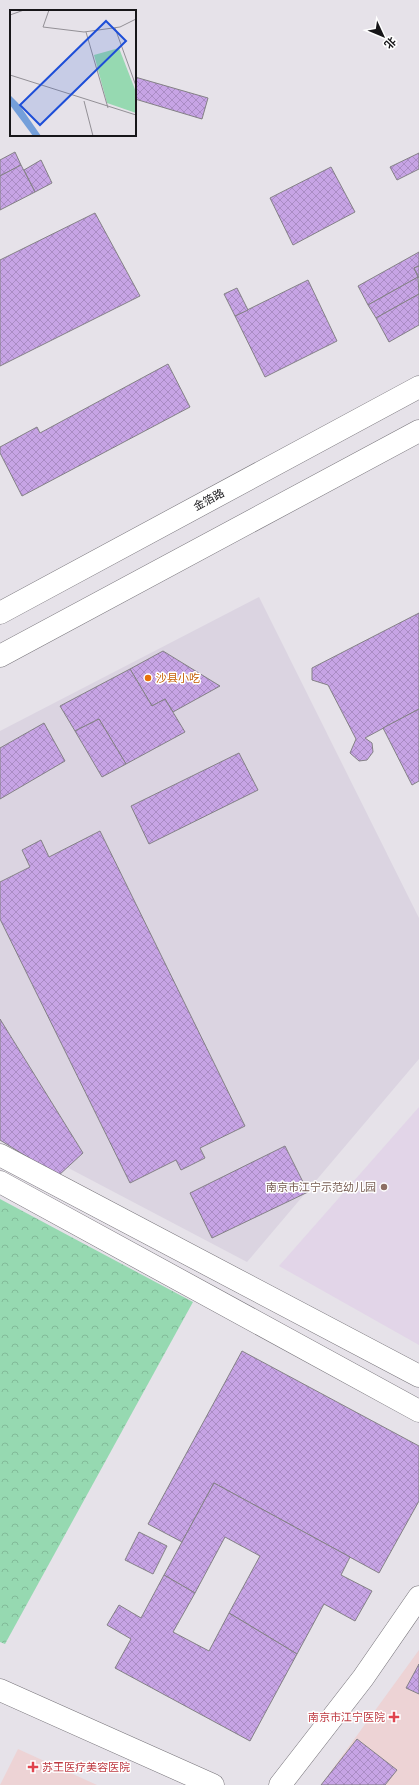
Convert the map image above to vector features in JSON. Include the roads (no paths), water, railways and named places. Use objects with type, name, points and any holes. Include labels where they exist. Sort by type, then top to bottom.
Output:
[{"type":"street","name":"金箔路","points":[[0,613],[419,387]]},
{"type":"street","points":[[0,656],[419,431]]},
{"type":"street","points":[[0,1155],[419,1376]]},
{"type":"street","points":[[0,1182],[419,1410]]},
{"type":"street","points":[[280,1785],[363,1678],[419,1597]]},
{"type":"street","points":[[0,1690],[213,1785]]},
{"type":"place","name":"沙县小吃","points":[[148,678]]},
{"type":"place","name":"南京市江宁示范幼儿园","points":[[384,1187]]},
{"type":"place","name":"南京市江宁医院","points":[[394,1717]]},
{"type":"place","name":"苏王医疗美容医院","points":[[33,1767]]}]
